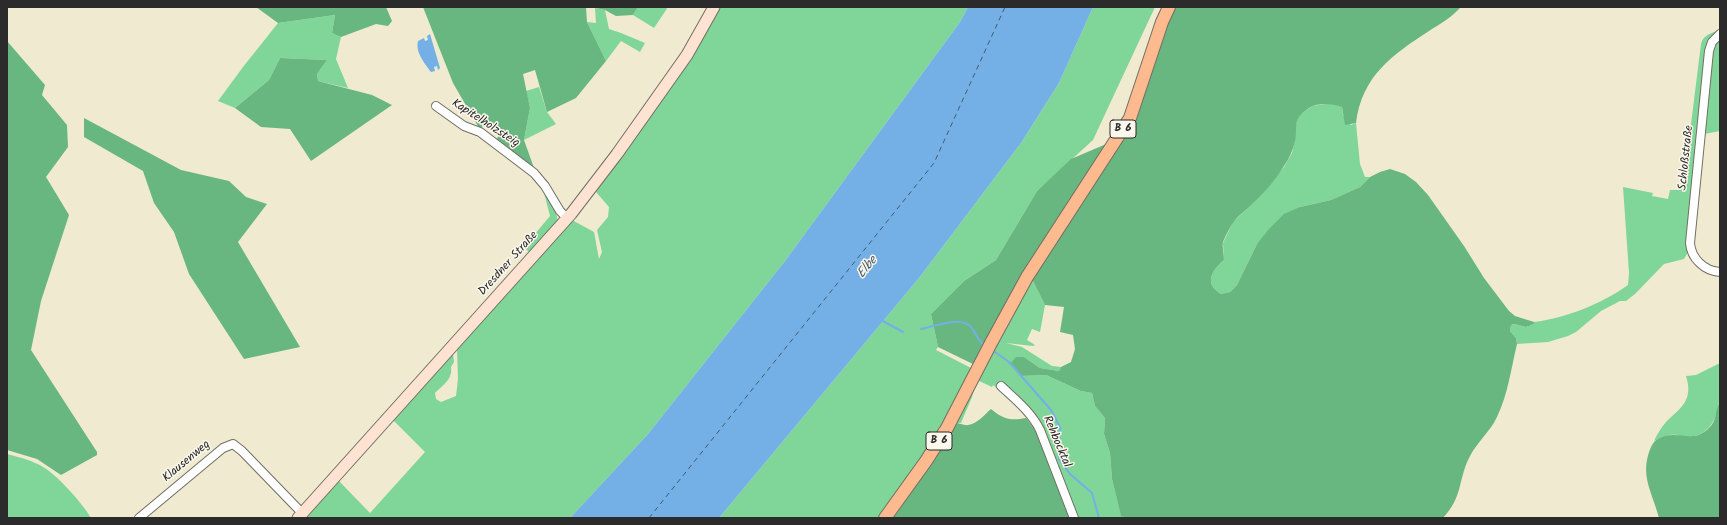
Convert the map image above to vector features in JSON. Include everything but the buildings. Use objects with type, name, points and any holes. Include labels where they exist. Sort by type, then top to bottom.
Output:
[{"type":"main road","name":"Dresdner Straße","points":[[300,515],[567,218],[596,182],[687,54],[714,7]]},
{"type":"main road","name":"B 6","points":[[885,518],[942,437],[1027,277],[1130,118],[1162,22],[1169,7]]},
{"type":"street","name":"Schloßstraße","points":[[1720,34],[1712,42],[1709,52],[1690,243],[1692,255],[1696,260],[1707,268],[1720,272]]},
{"type":"street","name":"Kapitelholzsteig","points":[[436,106],[464,126],[480,132],[534,173],[545,186],[560,211],[567,218]]},
{"type":"street","name":"Rehbocktal","points":[[1001,386],[1028,411],[1035,420],[1074,518]]},
{"type":"street","name":"Klausenweg","points":[[139,518],[214,455],[223,448],[233,444],[242,451],[300,515]]},
{"type":"green space","points":[[256,7],[386,7],[392,21],[388,26],[376,24],[341,37],[332,33],[335,15],[278,23]]},
{"type":"green space","points":[[423,7],[586,7],[587,22],[606,61],[576,98],[547,112],[535,70],[523,74],[530,108],[524,140],[534,168],[495,142],[499,135],[488,124],[479,128],[453,83]]},
{"type":"green space","points":[[591,7],[638,7],[633,15],[616,16],[605,10]]},
{"type":"green space","points":[[638,7],[668,7],[654,28],[633,15]]},
{"type":"green space","points":[[720,7],[968,7],[960,22],[785,261],[648,434],[570,518],[306,518],[339,481],[370,513],[425,452],[392,419],[451,353],[453,354],[454,362],[451,367],[449,378],[447,382],[435,393],[436,399],[441,402],[456,396],[458,379],[457,348],[572,220],[594,232],[599,259],[602,252],[597,230],[608,217],[609,207],[596,192],[690,57]]},
{"type":"green space","points":[[1093,7],[1155,7],[1093,140],[1037,191],[996,260],[964,281],[931,314],[938,347],[936,350],[975,370],[1024,289],[1033,281],[1045,305],[1040,332],[1032,329],[1027,340],[1035,345],[1006,343],[1022,347],[1052,366],[1061,367],[1059,371],[1040,368],[1024,357],[1021,376],[1046,375],[1081,391],[1092,393],[1095,406],[1105,418],[1104,434],[1110,453],[1112,479],[1121,515],[1128,518],[1070,518],[1034,427],[1023,412],[993,385],[992,387],[977,380],[972,397],[961,423],[955,423],[891,518],[719,518],[919,278],[1021,143],[1059,83]]},
{"type":"green space","points":[[1175,7],[1461,7],[1446,20],[1391,58],[1381,68],[1365,92],[1359,107],[1356,123],[1345,125],[1342,107],[1323,104],[1309,108],[1298,118],[1295,141],[1288,160],[1268,188],[1236,218],[1232,224],[1223,242],[1224,260],[1219,264],[1211,277],[1212,286],[1221,294],[1230,292],[1237,285],[1257,244],[1284,214],[1300,207],[1331,200],[1360,187],[1370,177],[1390,169],[1405,174],[1416,182],[1428,195],[1464,246],[1484,278],[1509,311],[1515,316],[1534,322],[1534,324],[1526,327],[1514,324],[1511,325],[1510,331],[1516,338],[1517,344],[1509,381],[1501,408],[1487,433],[1475,447],[1469,458],[1454,503],[1443,518],[1128,518],[1121,516],[1112,479],[1110,453],[1104,434],[1105,418],[1095,406],[1092,393],[1081,391],[1046,375],[1021,376],[1010,364],[1016,357],[1024,357],[1040,368],[1059,371],[1061,367],[1071,362],[1075,349],[1073,335],[1060,332],[1064,307],[1045,305],[1033,281],[1024,289],[977,366],[938,347],[931,314],[964,281],[996,260],[1037,191],[1071,159],[1132,133],[1162,35]]},
{"type":"green space","points":[[595,8],[605,10],[609,29],[645,43],[640,52],[621,41],[606,61],[587,22],[596,23]]},
{"type":"green space","points":[[335,15],[332,33],[341,37],[336,59],[348,88],[318,81],[317,74],[327,60],[280,58],[269,80],[235,108],[218,101],[278,23]]},
{"type":"green space","points":[[1720,30],[1720,131],[1699,135],[1688,252],[1684,259],[1664,264],[1635,294],[1626,301],[1620,301],[1601,311],[1576,332],[1548,342],[1517,344],[1516,338],[1510,331],[1511,325],[1514,324],[1526,327],[1534,324],[1534,322],[1571,314],[1595,304],[1628,285],[1629,273],[1623,187],[1653,193],[1652,196],[1668,199],[1670,190],[1681,190],[1684,178],[1681,165],[1686,164],[1701,44],[1706,36]]},
{"type":"green space","points":[[7,41],[45,85],[42,95],[67,125],[68,147],[46,177],[69,215],[41,301],[31,350],[97,452],[97,455],[61,475],[37,459],[7,450]]},
{"type":"green space","points":[[280,58],[327,60],[317,74],[318,81],[372,95],[392,105],[311,161],[290,129],[261,127],[235,108],[269,80]]},
{"type":"green space","points":[[539,87],[547,112],[556,124],[524,140],[530,108],[526,91]]},
{"type":"green space","points":[[1335,104],[1342,107],[1343,115],[1351,125],[1356,123],[1360,164],[1365,177],[1370,177],[1360,187],[1331,200],[1300,207],[1257,244],[1237,285],[1230,292],[1221,294],[1212,286],[1211,277],[1219,264],[1224,260],[1223,243],[1233,222],[1247,209],[1284,167],[1292,153],[1295,139],[1295,127],[1298,117],[1313,106]]},
{"type":"green space","points":[[84,118],[181,170],[229,181],[246,197],[267,204],[238,242],[300,347],[244,359],[189,274],[174,232],[154,203],[143,171],[84,137]]},
{"type":"green space","points":[[542,185],[555,209],[558,221],[530,253],[524,247],[550,216]]},
{"type":"green space","points":[[1720,363],[1720,398],[1718,410],[1708,429],[1699,435],[1683,437],[1671,435],[1654,441],[1662,427],[1681,408],[1687,398],[1688,385],[1686,376],[1696,375]]},
{"type":"green space","points":[[1720,402],[1720,518],[1659,518],[1646,475],[1646,466],[1651,447],[1657,439],[1663,436],[1699,435],[1711,426],[1715,419]]},
{"type":"green space","points":[[991,409],[1003,417],[1011,419],[1026,418],[1046,452],[1070,518],[891,518],[955,423],[965,425],[974,423]]},
{"type":"green space","points":[[7,454],[35,463],[49,471],[70,491],[84,507],[91,518],[7,518]]},
{"type":"water","name":"Elbe","points":[[968,7],[1093,7],[1059,83],[1021,143],[919,278],[719,518],[570,518],[648,434],[785,261],[960,22]]},
{"type":"water","points":[[430,34],[440,68],[438,70],[437,66],[434,67],[435,71],[431,72],[421,58],[417,45],[418,41],[424,38],[425,41],[428,40],[427,36]]},
{"type":"waterway","points":[[881,320],[903,332]]},
{"type":"waterway","points":[[921,329],[948,322],[962,322],[968,324],[972,328],[979,340],[985,346]]},
{"type":"waterway","points":[[992,350],[1009,362],[1051,410],[1060,427],[1059,459],[1070,474],[1092,493],[1099,518]]},
{"type":"ferry route","points":[[649,518],[934,163],[1005,7]]}]
